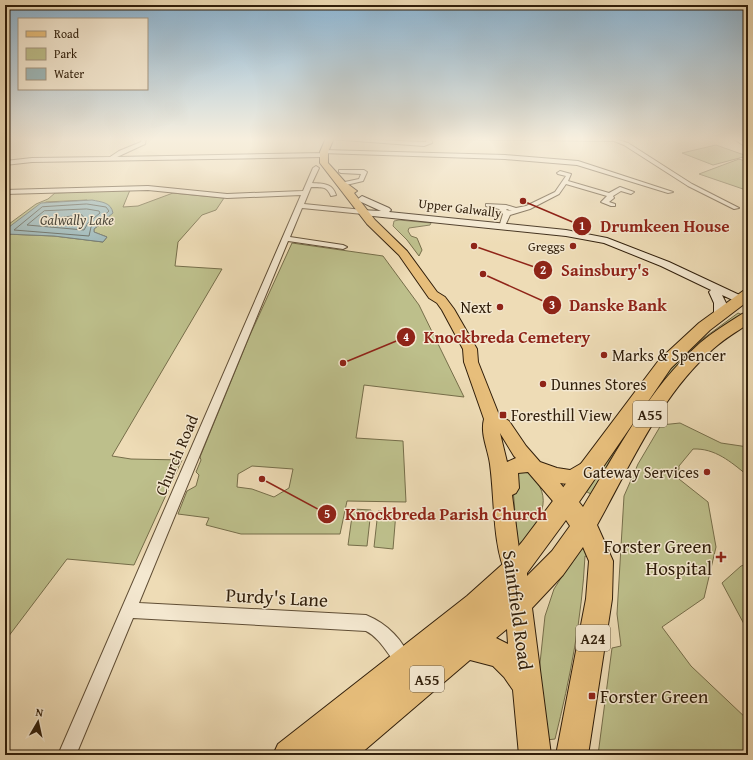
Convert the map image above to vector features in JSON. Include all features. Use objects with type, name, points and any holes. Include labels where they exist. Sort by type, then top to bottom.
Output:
[{"type":"highway","name":"A55","points":[[289,755],[406,663],[472,608],[514,570],[531,550],[590,466],[665,364],[720,312],[746,302]]},
{"type":"highway","name":"A55","points":[[334,755],[468,646],[518,603],[557,563],[585,524],[636,434],[667,390],[700,351],[720,335],[746,302]]},
{"type":"highway","points":[[705,326],[746,302]]},
{"type":"highway","name":"A24","points":[[565,501],[585,524],[596,544],[601,561],[601,577],[594,628],[572,755]]},
{"type":"highway","name":"Saintfield Road","points":[[514,570],[535,755]]},
{"type":"highway","points":[[468,646],[498,651],[516,668],[528,688]]},
{"type":"main road","name":"Saintfield Road","points":[[333,173],[359,201],[375,213]]},
{"type":"main road","name":"Saintfield Road","points":[[343,185],[354,193],[363,212],[399,244],[403,253],[433,294],[433,300],[461,350],[471,362],[492,419],[490,428],[498,458],[510,557],[514,570]]},
{"type":"main road","points":[[354,193],[364,207],[363,212]]},
{"type":"main road","points":[[375,213],[373,217],[386,231]]},
{"type":"main road","name":"A24","points":[[492,419],[503,425],[514,443],[565,501]]},
{"type":"main road","points":[[506,517],[512,507],[509,470],[517,464],[532,465],[557,475],[571,477],[579,474],[590,466]]},
{"type":"street","name":"Church Road","points":[[67,755],[217,397],[314,173]]},
{"type":"street","points":[[343,185],[360,181],[363,179],[364,173]]},
{"type":"street","points":[[488,205],[514,212],[516,210],[528,208],[554,195],[569,175],[562,173]]},
{"type":"street","points":[[613,173],[670,192]]},
{"type":"street","points":[[672,173],[690,185],[736,208]]},
{"type":"street","points":[[565,182],[610,195],[620,190],[631,192]]},
{"type":"street","points":[[5,192],[148,188],[227,196],[328,186],[331,188],[332,195]]},
{"type":"street","points":[[610,195],[611,198],[604,202],[613,205]]},
{"type":"street","points":[[341,210],[348,208],[359,201],[404,215]]},
{"type":"street","points":[[300,206],[363,212]]},
{"type":"street","points":[[502,227],[505,210]]},
{"type":"street","name":"Upper Galwally","points":[[363,212],[404,215],[553,233],[619,247],[648,256],[746,302]]},
{"type":"street","points":[[386,231],[393,219],[404,215]]},
{"type":"street","points":[[287,239],[343,247]]},
{"type":"street","points":[[676,269],[676,273],[715,292],[746,302]]},
{"type":"street","points":[[715,292],[720,303],[720,312]]},
{"type":"street","name":"Purdy's Lane","points":[[128,610],[366,622],[381,630],[406,663]]},
{"type":"green space","points":[[748,173],[748,186],[743,189],[699,174]]},
{"type":"green space","points":[[130,190],[123,207],[138,206],[173,193],[224,198],[216,210],[202,215],[178,242],[175,266],[222,269],[112,456],[131,459],[182,460],[134,565],[67,559],[5,641],[5,234],[54,236],[103,242],[107,237],[94,232],[94,229],[108,219],[87,200],[46,202],[5,231],[5,227],[36,204],[48,199],[55,193]]},
{"type":"green space","points":[[399,220],[431,223],[430,225],[409,228],[408,231],[411,236],[417,238],[422,250],[419,256],[407,240],[393,226],[394,221]]},
{"type":"green space","points":[[292,243],[383,256],[419,305],[464,397],[364,385],[356,438],[403,441],[406,502],[347,501],[340,534],[241,534],[206,525],[209,518],[178,514],[187,491],[196,486],[199,475],[196,472],[201,460],[200,457],[250,335]],"holes":[[[252,466],[293,469],[289,488],[274,497],[252,489],[237,487],[238,474]]]},
{"type":"green space","points":[[738,313],[743,315],[683,364],[653,394],[624,435],[591,494],[583,490],[662,378],[693,346]]},
{"type":"green space","points":[[680,423],[721,443],[748,447],[747,475],[735,465],[716,453],[701,449],[693,449],[679,466],[679,479],[708,502],[716,547],[704,598],[662,627],[691,666],[748,720],[748,755],[598,755],[612,648],[621,646],[617,614],[624,496],[638,464],[661,425]]},
{"type":"green space","points":[[528,471],[537,481],[542,491],[542,509],[539,518],[520,547],[518,547],[512,477],[513,473]]},
{"type":"green space","points":[[353,509],[371,510],[367,546],[348,545]]},
{"type":"green space","points":[[378,511],[396,512],[393,549],[374,547]]},
{"type":"green space","points":[[582,534],[591,558],[585,556],[578,625],[566,694],[555,739],[546,740],[539,731],[540,663],[545,616],[554,589],[570,564]]},
{"type":"green space","points":[[748,564],[748,624],[744,624],[722,583],[741,566]]},
{"type":"water","name":"Galwally Lake","points":[[92,200],[102,202],[112,209],[113,213],[94,229],[94,232],[107,237],[103,242],[54,236],[5,234],[5,230],[41,203]]},
{"type":"place","name":"Drumkeen House","points":[[523,201]]},
{"type":"place","name":"Sainsbury's","points":[[474,246]]},
{"type":"place","name":"Greggs","points":[[573,246]]},
{"type":"place","name":"Danske Bank","points":[[483,274]]},
{"type":"place","name":"Next","points":[[500,307]]},
{"type":"place","name":"Marks & Spencer","points":[[604,355]]},
{"type":"place","name":"Knockbreda Cemetery","points":[[343,363]]},
{"type":"place","name":"Dunnes Stores","points":[[543,384]]},
{"type":"place","name":"Foresthill View","points":[[503,415]]},
{"type":"place","name":"Gateway Services","points":[[707,472]]},
{"type":"place","name":"Knockbreda Parish Church","points":[[262,479]]},
{"type":"place","name":"Forster Green Hospital","points":[[721,557]]},
{"type":"place","name":"Forster Green","points":[[592,696]]}]
